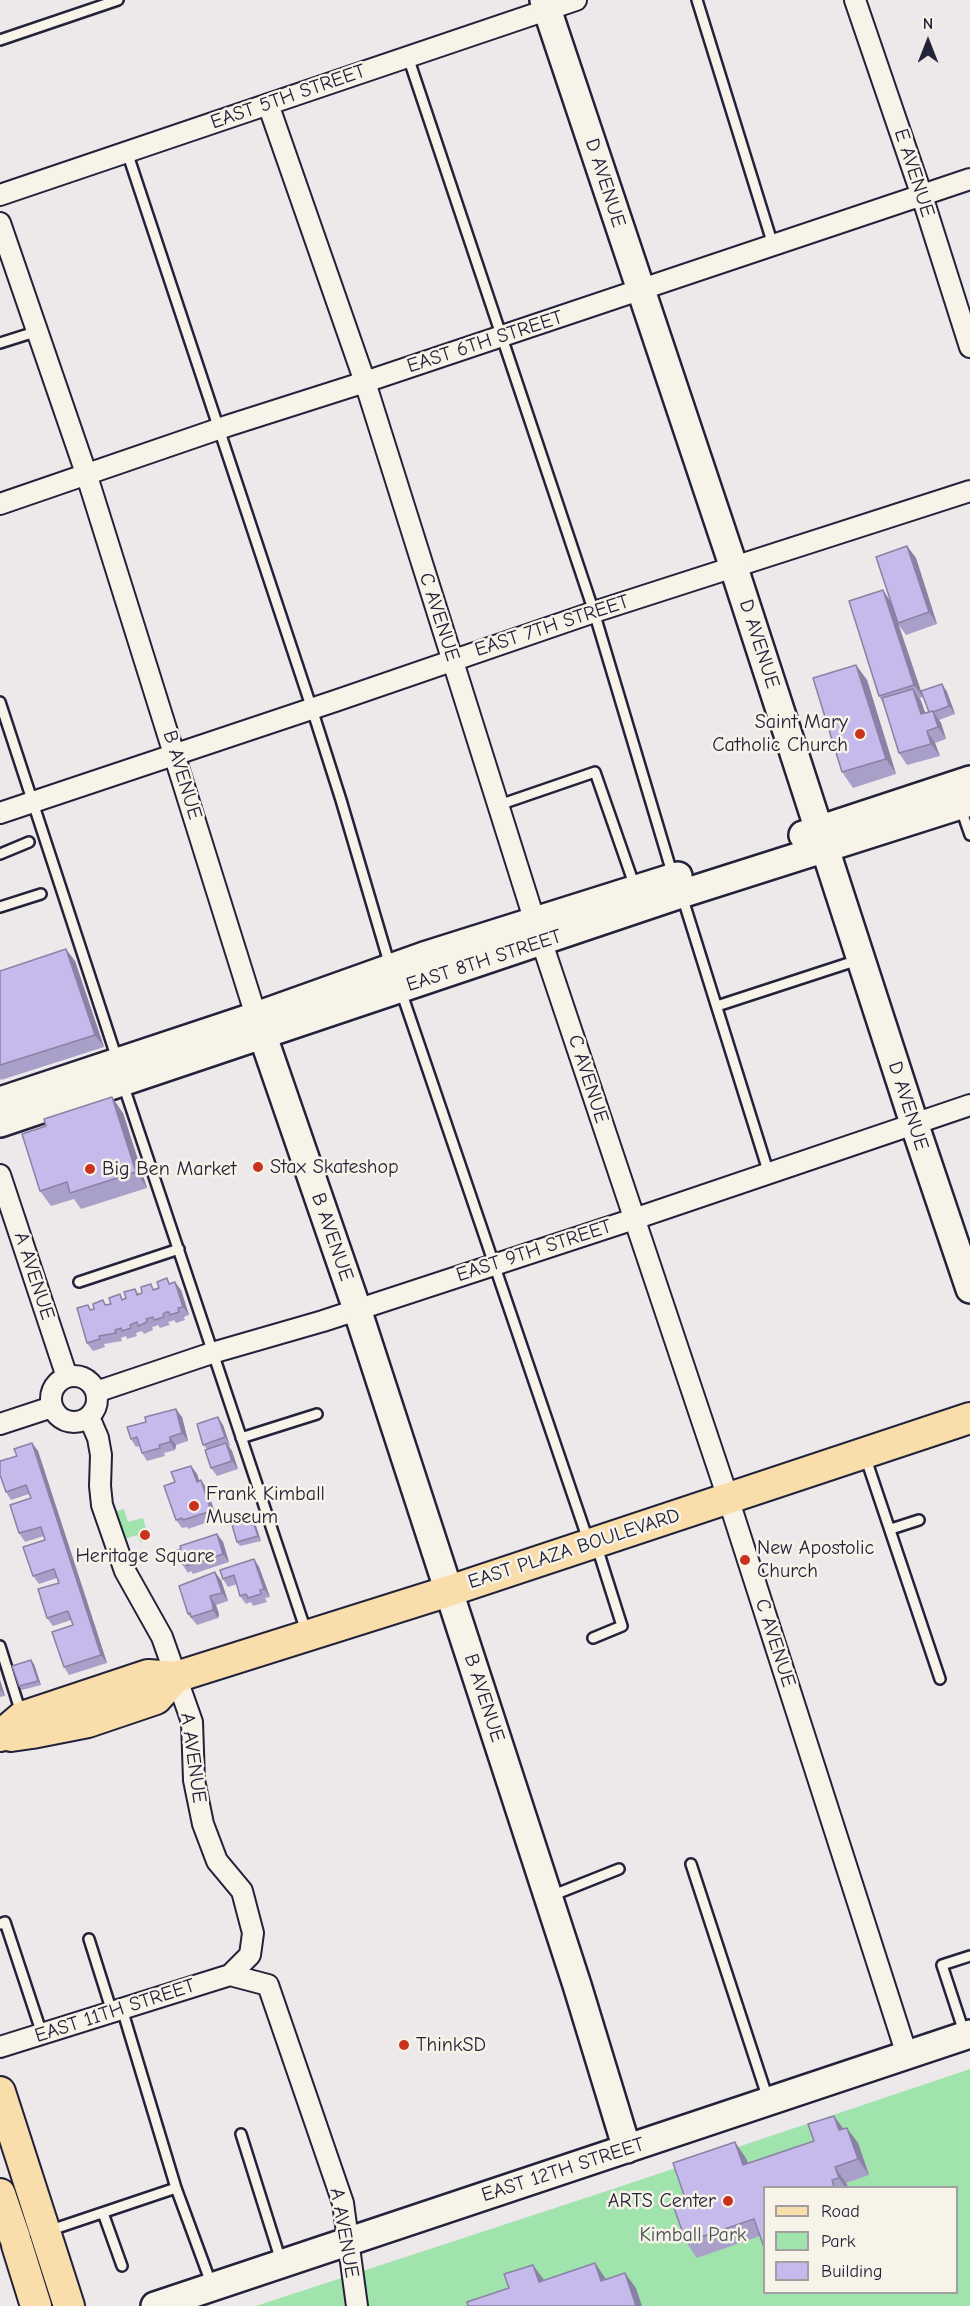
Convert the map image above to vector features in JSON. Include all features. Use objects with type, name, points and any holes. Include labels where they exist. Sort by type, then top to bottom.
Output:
[{"type":"main road","name":"EAST PLAZA BOULEVARD","points":[[0,1737],[22,1717],[148,1675],[176,1677],[449,1591],[970,1418]]},
{"type":"main road","name":"EAST PLAZA BOULEVARD","points":[[0,1737],[88,1722],[156,1699],[176,1677]]},
{"type":"main road","points":[[0,2092],[69,2306]]},
{"type":"main road","points":[[0,2194],[13,2244],[36,2306]]},
{"type":"street","name":"EAST 5TH STREET","points":[[0,195],[408,57],[545,5],[576,0]]},
{"type":"street","name":"E AVENUE","points":[[855,0],[922,196],[970,347]]},
{"type":"street","name":"D AVENUE","points":[[545,5],[734,568],[860,959],[970,1289]]},
{"type":"street","name":"C AVENUE","points":[[268,104],[365,382],[539,932],[728,1498],[907,2055]]},
{"type":"street","name":"EAST 6TH STREET","points":[[0,504],[220,428],[501,337],[970,179]]},
{"type":"street","name":"B AVENUE","points":[[0,223],[86,473],[176,754],[259,1026],[357,1309],[548,1897],[627,2149]]},
{"type":"street","name":"EAST 7TH STREET","points":[[0,813],[594,612],[970,491]]},
{"type":"street","name":"EAST 8TH STREET","points":[[0,1101],[120,1072],[822,838],[970,780]]},
{"type":"street","name":"EAST 8TH STREET","points":[[822,838],[965,804]]},
{"type":"street","name":"EAST 8TH STREET","points":[[539,932],[636,889],[677,885]]},
{"type":"street","name":"EAST 8TH STREET","points":[[0,1124],[120,1072]]},
{"type":"street","name":"EAST 9TH STREET","points":[[96,1392],[634,1219],[970,1105]]},
{"type":"street","name":"A AVENUE","points":[[0,1175],[67,1377]]},
{"type":"street","points":[[67,1377],[81,1377],[92,1385],[96,1392],[96,1406],[89,1417],[82,1421],[68,1422],[55,1414],[51,1392],[60,1380],[67,1377]]},
{"type":"street","points":[[0,1424],[52,1407]]},
{"type":"street","name":"A AVENUE","points":[[89,1417],[98,1438],[101,1455],[102,1505],[125,1571],[162,1638],[192,1722],[194,1780],[203,1824],[217,1861],[242,1891],[253,1933],[250,1955],[230,1975]]},
{"type":"street","name":"A AVENUE","points":[[230,1975],[268,1985],[343,2203],[357,2306]]},
{"type":"street","name":"EAST 11TH STREET","points":[[0,2047],[230,1975]]},
{"type":"street","name":"EAST 12TH STREET","points":[[155,2306],[968,2035]]},
{"type":"lane","points":[[0,40],[118,0]]},
{"type":"lane","points":[[697,0],[773,245]]},
{"type":"lane","points":[[408,57],[594,612],[677,885],[769,1174]]},
{"type":"lane","points":[[127,152],[312,709],[395,979],[622,1626],[593,1638]]},
{"type":"lane","points":[[0,344],[38,331]]},
{"type":"lane","points":[[0,702],[212,1353],[307,1634]]},
{"type":"lane","points":[[499,805],[595,772],[636,889]]},
{"type":"lane","points":[[965,804],[970,835]]},
{"type":"lane","points":[[0,854],[29,842]]},
{"type":"lane","points":[[0,907],[41,894]]},
{"type":"lane","points":[[717,1006],[860,959]]},
{"type":"lane","points":[[79,1282],[178,1249]]},
{"type":"lane","points":[[241,1438],[316,1414]]},
{"type":"lane","points":[[864,1453],[940,1679]]},
{"type":"lane","points":[[891,1529],[920,1521]]},
{"type":"lane","points":[[0,1646],[22,1717]]},
{"type":"lane","points":[[691,1864],[769,2101]]},
{"type":"lane","points":[[548,1897],[619,1869]]},
{"type":"lane","points":[[0,1924],[5,1923],[42,2034]]},
{"type":"lane","points":[[89,1939],[117,2010],[176,2188],[212,2287]]},
{"type":"lane","points":[[968,2035],[942,1965],[970,1956]]},
{"type":"lane","points":[[241,2134],[282,2264]]},
{"type":"lane","points":[[45,2232],[176,2188]]},
{"type":"lane","points":[[103,2213],[122,2266]]},
{"type":"green space","points":[[124,1509],[128,1522],[143,1518],[149,1540],[140,1542],[137,1535],[122,1540],[113,1512]]},
{"type":"green space","name":"Kimball Park","points":[[970,2069],[970,2306],[256,2306],[616,2188]]},
{"type":"building","points":[[907,546],[929,612],[898,623],[876,557]]},
{"type":"building","points":[[883,590],[914,685],[879,696],[849,601]]},
{"type":"building","name":"Saint Mary Catholic Church","points":[[856,665],[886,759],[842,772],[813,678]]},
{"type":"building","points":[[942,684],[949,706],[929,712],[921,691]]},
{"type":"building","points":[[913,689],[921,714],[933,711],[938,727],[927,731],[931,744],[899,753],[882,698]]},
{"type":"building","points":[[66,949],[95,1035],[0,1065],[0,971]]},
{"type":"building","name":"Big Ben Market","points":[[112,1097],[136,1172],[70,1193],[67,1182],[40,1191],[22,1134],[46,1126],[44,1119]]},
{"type":"building","points":[[167,1278],[169,1284],[175,1282],[183,1307],[178,1308],[179,1312],[170,1315],[166,1312],[163,1314],[164,1317],[154,1320],[153,1317],[146,1319],[147,1322],[138,1326],[137,1322],[130,1325],[131,1328],[122,1331],[121,1328],[115,1330],[116,1333],[99,1336],[100,1339],[87,1343],[77,1308],[88,1305],[90,1310],[94,1309],[93,1304],[103,1300],[105,1305],[111,1304],[109,1298],[120,1294],[122,1300],[126,1298],[124,1292],[135,1289],[137,1295],[142,1293],[141,1287],[151,1284],[153,1290],[159,1288],[157,1282]]},
{"type":"building","name":"Frank Kimball Museum","points":[[176,1409],[182,1433],[170,1437],[170,1442],[159,1445],[160,1448],[142,1453],[137,1437],[131,1439],[127,1427],[146,1422],[145,1417]]},
{"type":"building","points":[[218,1417],[225,1437],[203,1445],[197,1424]]},
{"type":"building","points":[[32,1443],[101,1655],[64,1667],[52,1632],[73,1625],[68,1611],[47,1618],[38,1589],[59,1583],[54,1569],[33,1576],[23,1547],[45,1540],[41,1527],[19,1533],[10,1505],[31,1498],[26,1485],[6,1492],[0,1475],[0,1461],[17,1456],[14,1449]]},
{"type":"building","points":[[226,1443],[232,1461],[211,1468],[205,1450]]},
{"type":"building","name":"Frank Kimball Museum","points":[[191,1466],[197,1482],[201,1480],[211,1511],[176,1520],[164,1486],[175,1482],[171,1472]]},
{"type":"building","points":[[252,1519],[258,1536],[237,1542],[232,1525]]},
{"type":"building","points":[[217,1534],[223,1554],[187,1566],[186,1563],[182,1564],[177,1550],[181,1549],[180,1546]]},
{"type":"building","points":[[254,1559],[264,1589],[260,1590],[261,1594],[248,1598],[246,1594],[240,1596],[234,1575],[223,1579],[220,1570]]},
{"type":"building","points":[[215,1572],[222,1593],[210,1596],[213,1610],[191,1617],[179,1586]]},
{"type":"building","points":[[31,1660],[38,1681],[19,1686],[12,1666]]},
{"type":"building","name":"ARTS Center","points":[[834,2116],[839,2130],[847,2128],[858,2159],[835,2167],[839,2178],[832,2180],[834,2186],[763,2186],[763,2244],[754,2219],[686,2242],[672,2202],[685,2198],[673,2163],[735,2142],[743,2165],[814,2141],[808,2124]]},
{"type":"building","points":[[595,2263],[601,2281],[625,2273],[636,2306],[468,2306],[467,2302],[509,2288],[504,2274],[533,2265],[539,2282]]},
{"type":"place","name":"Saint Mary Catholic Church","points":[[860,734]]},
{"type":"place","name":"Stax Skateshop","points":[[258,1167]]},
{"type":"place","name":"Big Ben Market","points":[[90,1169]]},
{"type":"place","name":"Frank Kimball Museum","points":[[194,1506]]},
{"type":"place","name":"Heritage Square","points":[[145,1535]]},
{"type":"place","name":"New Apostolic Church","points":[[745,1560]]},
{"type":"place","name":"ThinkSD","points":[[404,2045]]},
{"type":"place","name":"ARTS Center","points":[[728,2201]]}]
